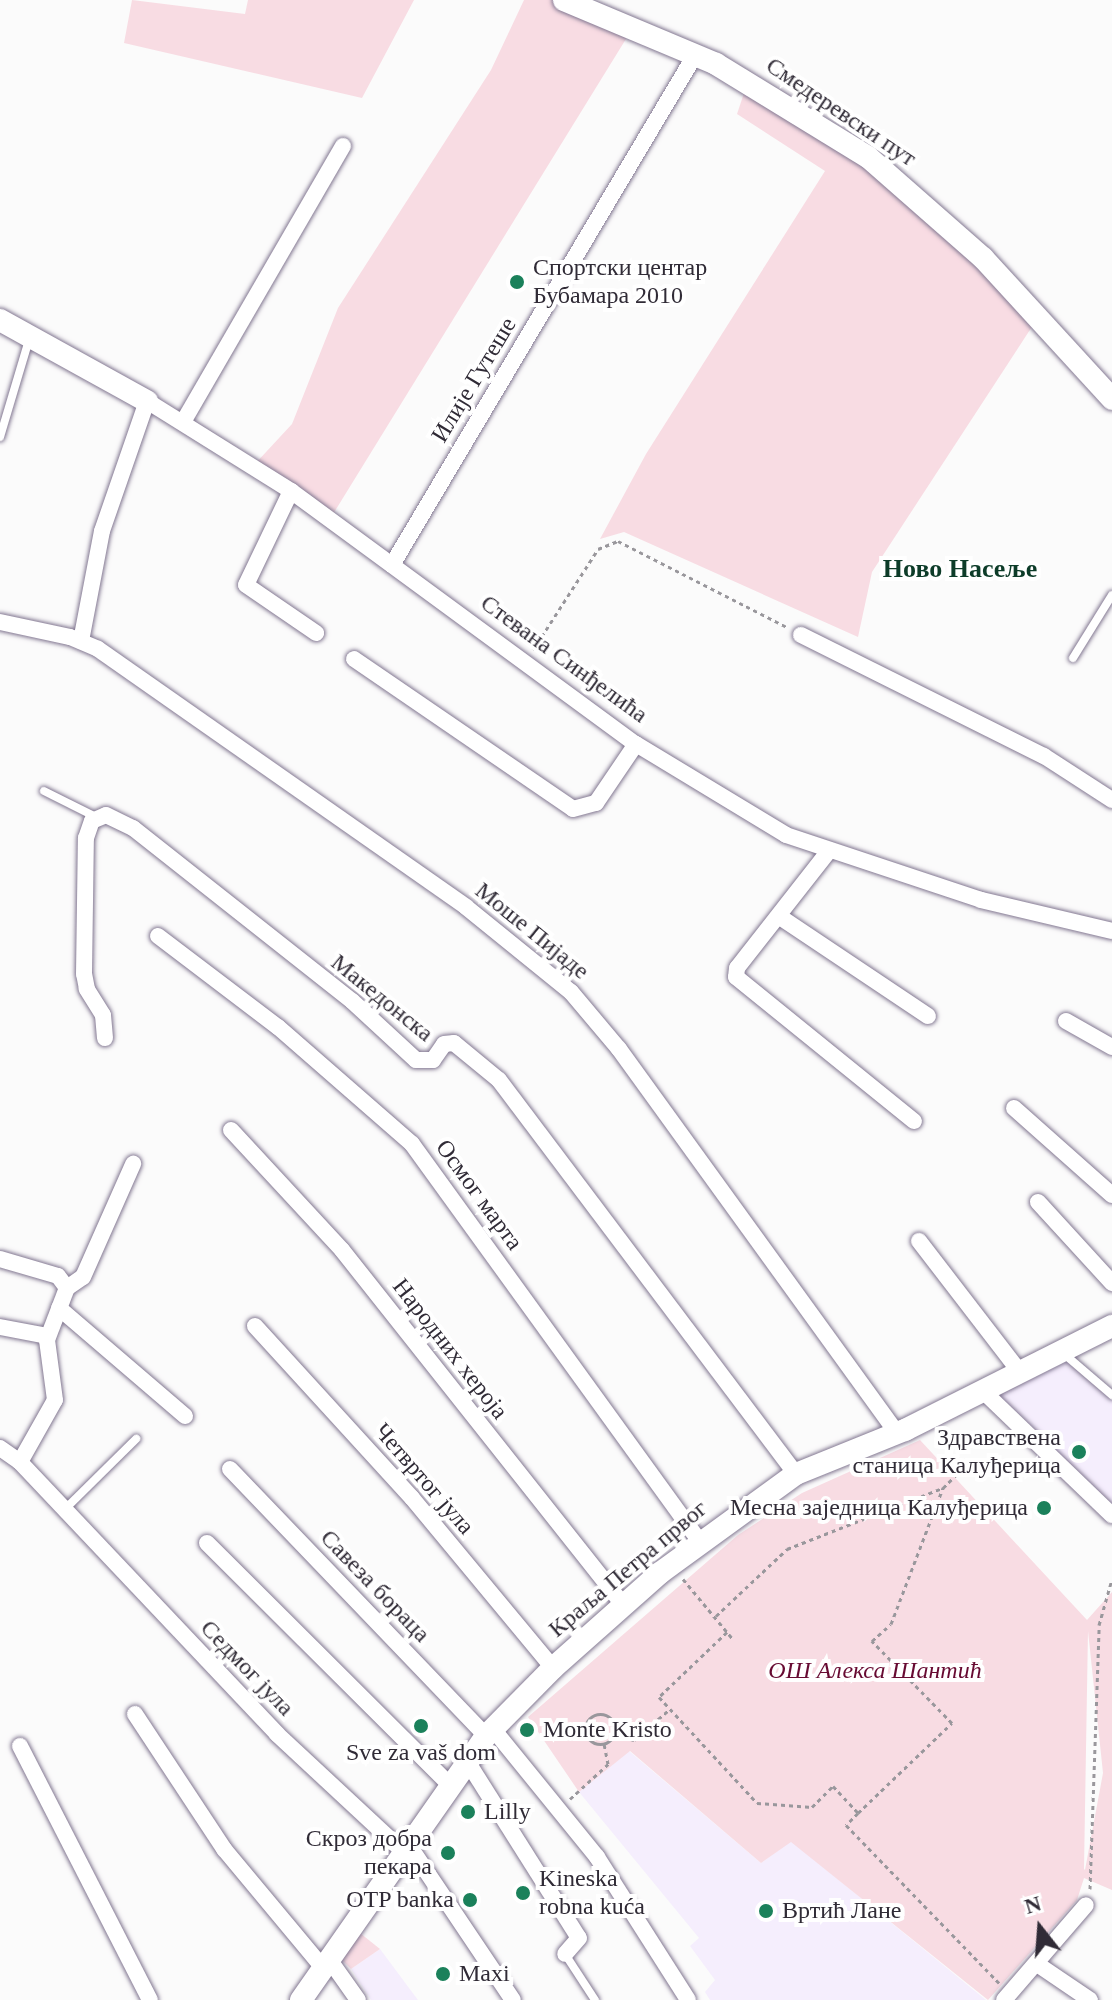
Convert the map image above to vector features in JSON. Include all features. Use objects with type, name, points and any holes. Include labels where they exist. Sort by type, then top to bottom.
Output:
[{"type":"street","name":"Смедеревски пут","points":[[564,0],[695,55],[807,115],[893,175],[1001,276],[1112,399]]},
{"type":"street","name":"Илије Гутеше","points":[[392,565],[695,55]]},
{"type":"street","points":[[183,422],[343,146]]},
{"type":"street","name":"Стевана Синђелића","points":[[0,320],[183,422],[291,491],[636,744],[746,813],[828,852],[1011,909],[1112,931]]},
{"type":"street","points":[[81,641],[102,531],[147,401]]},
{"type":"street","points":[[291,491],[246,585],[316,633]]},
{"type":"street","name":"Моше Пијаде","points":[[0,622],[81,641],[315,799],[466,907],[571,992],[626,1058],[897,1433]]},
{"type":"street","points":[[801,635],[1044,756],[1112,800]]},
{"type":"street","points":[[354,659],[573,809],[596,803],[636,744]]},
{"type":"street","name":"Македонска","points":[[98,818],[113,817],[133,828],[352,1001],[416,1060],[433,1060],[452,1042],[492,1073],[522,1105],[796,1474]]},
{"type":"street","points":[[98,818],[86,838],[84,974],[103,1015],[105,1038]]},
{"type":"street","points":[[828,852],[737,968],[741,985],[914,1121]]},
{"type":"street","points":[[780,917],[928,1016]]},
{"type":"street","name":"Осмог марта","points":[[158,936],[278,1027],[412,1144],[699,1540]]},
{"type":"street","points":[[1066,1021],[1112,1047]]},
{"type":"street","points":[[1014,1108],[1112,1195]]},
{"type":"street","name":"Народних хероја","points":[[231,1130],[342,1250],[623,1605]]},
{"type":"street","points":[[8,1457],[55,1400],[48,1336],[67,1288],[83,1277],[133,1164]]},
{"type":"street","points":[[1038,1202],[1112,1283]]},
{"type":"street","points":[[919,1241],[1020,1372]]},
{"type":"street","points":[[0,1259],[58,1276],[67,1288]]},
{"type":"street","points":[[59,1308],[185,1416]]},
{"type":"street","name":"Четвртог јула","points":[[255,1326],[412,1498],[553,1668]]},
{"type":"street","name":"Краља Петра првог","points":[[301,2000],[449,1784],[489,1733],[553,1668],[670,1564],[699,1540],[796,1474],[897,1433],[1112,1326]]},
{"type":"street","points":[[0,1327],[48,1336]]},
{"type":"street","points":[[983,1391],[1111,1511]]},
{"type":"street","name":"Седмог јула","points":[[8,1457],[277,1734],[405,1848],[513,2000]]},
{"type":"street","name":"Савеза бораца","points":[[230,1469],[560,1807],[641,1919],[688,2000]]},
{"type":"street","points":[[207,1543],[449,1784]]},
{"type":"street","points":[[135,1714],[224,1849],[358,2000]]},
{"type":"street","points":[[20,1746],[150,2000]]},
{"type":"street","points":[[467,1761],[579,1938],[565,1954]]},
{"type":"street","points":[[1007,1997],[1086,1905]]},
{"type":"street","points":[[1037,1964],[1090,2000]]},
{"type":"lane","points":[[0,437],[31,336]]},
{"type":"lane","points":[[1073,658],[1112,595]]},
{"type":"lane","points":[[44,791],[98,818]]},
{"type":"lane","points":[[1062,1352],[1112,1395]]},
{"type":"lane","points":[[63,1511],[136,1439]]},
{"type":"lane","points":[[565,1954],[595,2000]]},
{"type":"path","points":[[524,664],[598,549],[618,541],[801,635]]},
{"type":"path","points":[[716,1616],[787,1549],[943,1488],[962,1469]]},
{"type":"path","points":[[943,1488],[891,1624],[872,1641],[952,1723],[846,1825],[1007,1997]]},
{"type":"path","points":[[670,1564],[732,1638]]},
{"type":"path","points":[[1086,1905],[1099,1625],[1112,1579]]},
{"type":"path","points":[[727,1632],[659,1697],[757,1803],[812,1807],[833,1786],[858,1813]]},
{"type":"path","points":[[615,1734],[634,1740],[670,1709]]},
{"type":"path","points":[[604,1744],[586,1736],[591,1717],[610,1717],[615,1734]]},
{"type":"path","points":[[604,1744],[615,1734]]},
{"type":"path","points":[[560,1807],[608,1764],[604,1744]]},
{"type":"shaded area","name":"Здравствена станица Калуђерица","points":[[1069,1358],[1112,1395],[1112,1507],[989,1397]]},
{"type":"shaded area","points":[[629,1751],[761,1863],[791,1841],[986,2000],[710,2000],[705,1992],[715,1980],[690,1946],[699,1938],[579,1792]]},
{"type":"shaded area","points":[[380,1949],[418,2000],[371,2000],[351,1969]]},
{"type":"green space","points":[[132,0],[245,14],[248,0],[414,0],[362,98],[124,43]]},
{"type":"green space","points":[[524,0],[563,0],[634,26],[330,519],[253,466],[292,424],[338,308],[491,70]]},
{"type":"green space","points":[[748,81],[807,115],[1039,316],[872,572],[858,637],[624,532],[600,539],[646,454],[825,171],[737,114]]},
{"type":"green space","name":"ОШ Алекса Шантић","points":[[920,1440],[1087,1620],[1112,1592],[1112,1890],[1084,1878],[1077,1900],[988,2000],[791,1842],[761,1863],[630,1751],[579,1792],[528,1717],[738,1535],[802,1493]],"holes":[[[1088,1631],[1103,1773],[1085,1870]]]},
{"type":"green space","points":[[360,1933],[380,1949],[351,1969],[341,1959]]},
{"type":"place","name":"Спортски центар Бубамара 2010","points":[[517,282]]},
{"type":"place","name":"Здравствена станица Калуђерица","points":[[1079,1452]]},
{"type":"place","name":"Месна заједница Калуђерица","points":[[1044,1508]]},
{"type":"place","name":"Sve za vaš dom","points":[[421,1726]]},
{"type":"place","name":"Monte Kristo","points":[[527,1730]]},
{"type":"place","name":"Lilly","points":[[468,1812]]},
{"type":"place","name":"Скроз добра пекара","points":[[448,1853]]},
{"type":"place","name":"Kineska robna kuća","points":[[523,1893]]},
{"type":"place","name":"OTP banka","points":[[470,1900]]},
{"type":"place","name":"Вртић Лане","points":[[766,1911]]},
{"type":"place","name":"Maxi","points":[[443,1974]]},
{"type":"district","name":"Ново Насеље","points":[[960,569]]}]
